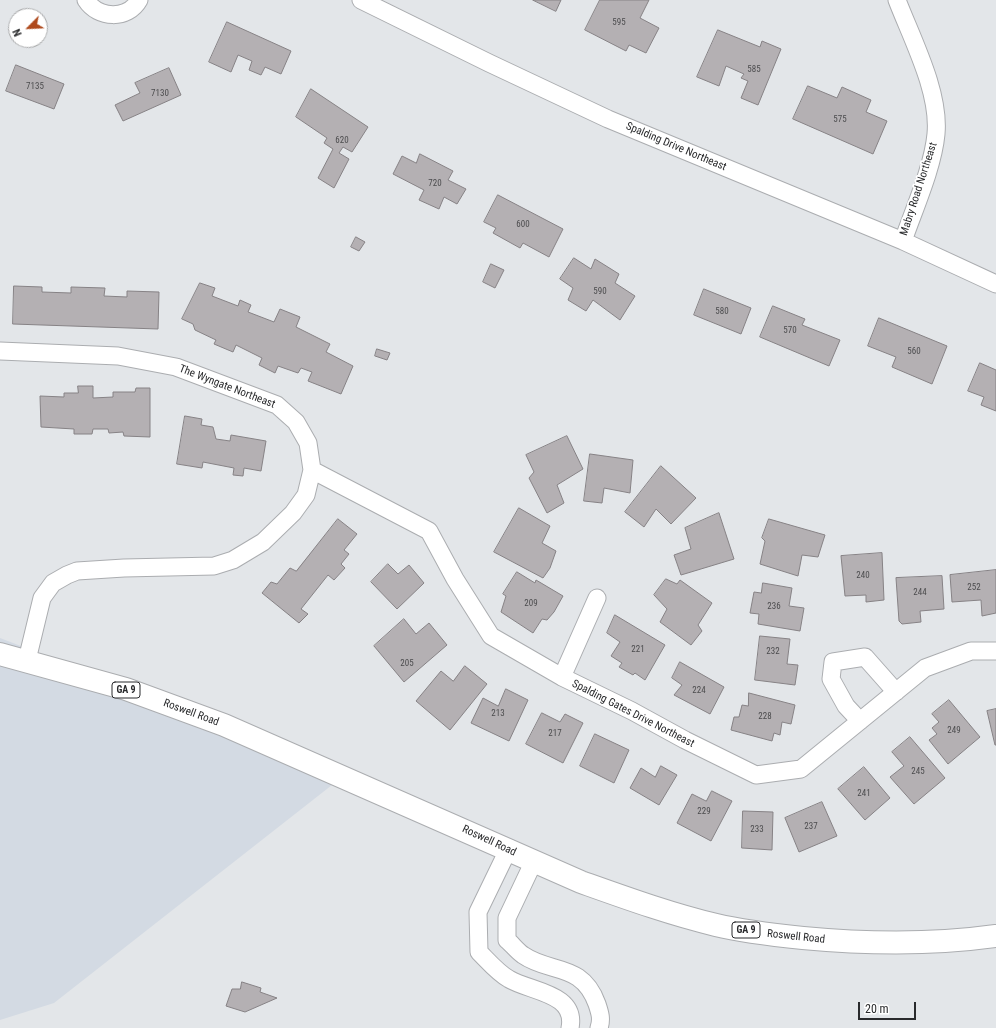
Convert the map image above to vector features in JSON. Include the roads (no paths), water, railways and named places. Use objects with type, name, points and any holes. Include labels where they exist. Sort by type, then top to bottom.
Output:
[{"type":"main road","name":"Roswell Road","points":[[0,654],[27,660],[126,689],[224,725],[509,848],[534,861],[628,899],[717,925],[762,934],[849,942],[933,942],[996,936]]},
{"type":"street","points":[[86,0],[97,12],[117,15],[128,12],[139,0]]},
{"type":"street","name":"Spalding Drive Northeast","points":[[361,0],[489,64],[608,119],[903,241],[996,284]]},
{"type":"street","name":"Mabry Road Northeast","points":[[897,0],[930,85],[935,108],[936,132],[933,153],[903,241]]},
{"type":"street","name":"The Wyngate Northeast","points":[[0,351],[118,356],[176,367],[277,405],[296,422],[308,443],[312,470],[306,495],[293,513],[263,542],[233,560],[214,566],[124,568],[77,571],[53,583],[42,598],[27,660]]},
{"type":"street","name":"Spalding Gates Drive Northeast","points":[[312,470],[430,530],[455,579],[491,636],[562,677],[632,710],[685,740],[756,775],[801,769],[925,668],[971,651],[996,651]]},
{"type":"street","points":[[562,677],[597,598]]},
{"type":"street","points":[[860,721],[846,706],[831,679],[833,662],[865,657],[896,692]]},
{"type":"street","points":[[509,848],[478,912],[479,952],[508,979],[532,990],[551,995],[561,1001],[568,1009],[572,1020],[570,1028]]},
{"type":"street","points":[[534,861],[507,918],[507,940],[523,955],[562,968],[580,979],[594,995],[602,1019],[599,1028]]}]
